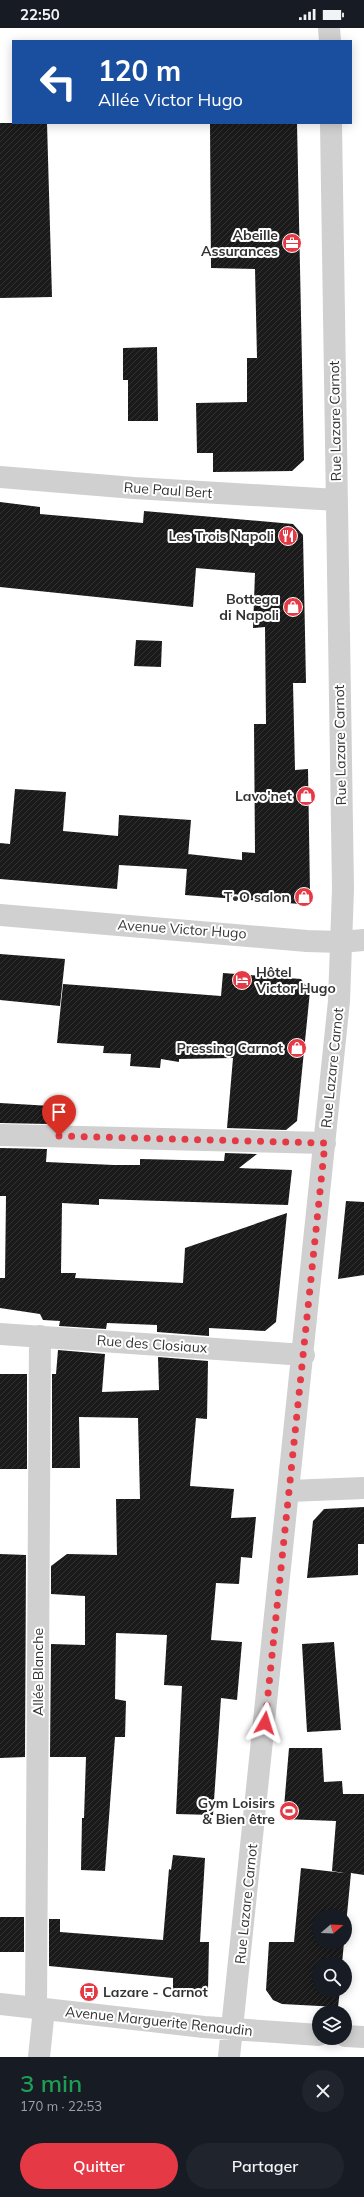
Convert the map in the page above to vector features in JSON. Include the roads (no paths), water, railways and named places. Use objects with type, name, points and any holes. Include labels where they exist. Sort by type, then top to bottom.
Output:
[{"type":"street","points":[[329,28],[330,40]]},
{"type":"street","name":"Rue Lazare Carnot","points":[[229,2057],[304,1355],[339,1001],[343,889],[331,124]]},
{"type":"street","name":"Rue Paul Bert","points":[[0,477],[134,488],[336,500]]},
{"type":"street","name":"Avenue Victor Hugo","points":[[0,915],[307,940],[341,942],[364,940]]},
{"type":"street","points":[[0,1135],[325,1143]]},
{"type":"street","name":"Rue des Closiaux","points":[[0,1334],[304,1355]]},
{"type":"street","name":"Allée Blanche","points":[[39,2057],[40,1336]]},
{"type":"street","points":[[289,1491],[364,1488]]},
{"type":"street","name":"Avenue Marguerite Renaudin","points":[[0,2004],[232,2030],[312,2035]]},
{"type":"street","points":[[352,2036],[364,2037]]},
{"type":"place","name":"Abeille Assurances","points":[[292,243]]},
{"type":"place","name":"Les Trois Napoli","points":[[288,536]]},
{"type":"place","name":"Bottega di Napoli","points":[[293,607]]},
{"type":"place","name":"Lavo'net","points":[[306,796]]},
{"type":"place","name":"T•O salon","points":[[304,897]]},
{"type":"place","name":"Hôtel Victor Hugo","points":[[242,980]]},
{"type":"place","name":"Pressing Carnot","points":[[297,1048]]},
{"type":"place","name":"Gym Loisirs & Bien être","points":[[289,1811]]},
{"type":"place","name":"Lazare - Carnot","points":[[89,1992]]}]
